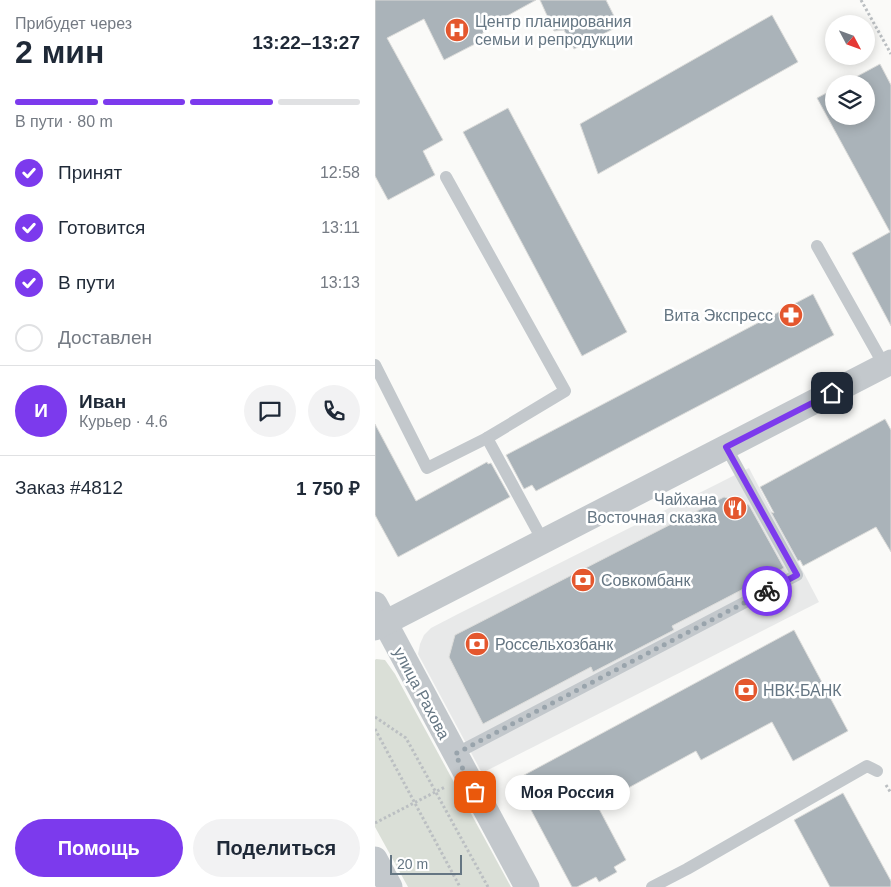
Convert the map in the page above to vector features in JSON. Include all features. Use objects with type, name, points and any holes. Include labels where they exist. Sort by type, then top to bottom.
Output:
[{"type":"street","points":[[378,618],[543,542],[888,364]]},
{"type":"street","name":"улица Рахова","points":[[378,618],[527,887]]},
{"type":"street","points":[[375,859],[390,887]]},
{"type":"lane","points":[[375,365],[427,468],[487,438],[565,391],[446,178]]},
{"type":"lane","points":[[817,246],[888,364]]},
{"type":"lane","points":[[487,438],[543,542]]},
{"type":"lane","points":[[461,765],[797,575],[726,447]]},
{"type":"lane","points":[[651,887],[687,869],[867,766],[877,771]]},
{"type":"path","points":[[861,0],[891,54]]},
{"type":"path","points":[[375,717],[405,738],[487,887]]},
{"type":"path","points":[[375,729],[460,887]]},
{"type":"path","points":[[375,823],[436,792],[461,765]]},
{"type":"shaded area","points":[[749,468],[819,602],[482,773],[418,654],[424,635],[431,628],[458,614]]},
{"type":"shaded area","points":[[376,659],[385,660],[395,674],[511,887],[408,887],[375,827]]},
{"type":"building","points":[[375,0],[536,0],[487,27],[475,44],[444,60],[424,19],[387,38],[443,140],[423,151],[435,175],[388,200],[375,176]]},
{"type":"building","points":[[540,0],[606,0],[619,26],[574,49],[564,30],[554,31]]},
{"type":"building","points":[[772,15],[798,62],[598,174],[580,124]]},
{"type":"building","points":[[880,64],[891,85],[891,326],[852,253],[890,232],[832,125],[875,125],[875,75],[860,75]]},
{"type":"building","points":[[825,94],[825,113],[817,98]]},
{"type":"building","points":[[508,108],[627,332],[582,356],[463,132]]},
{"type":"building","points":[[813,294],[834,335],[536,491],[532,485],[524,489],[506,455]]},
{"type":"building","points":[[885,419],[891,430],[891,552],[876,527],[803,566],[800,560],[798,561],[771,512],[774,513],[760,487]]},
{"type":"building","points":[[375,424],[416,501],[487,462],[488,464],[491,463],[510,497],[398,557],[375,515]]},
{"type":"building","points":[[724,497],[749,505],[784,568],[672,626],[674,630],[593,672],[591,667],[483,724],[449,657],[455,635]]},
{"type":"building","points":[[794,630],[848,731],[793,761],[772,722],[701,760],[696,751],[597,805],[626,860],[614,867],[617,872],[599,882],[596,877],[577,887],[572,887],[515,780]]},
{"type":"building","points":[[843,793],[891,881],[891,887],[830,887],[794,820]]},
{"type":"way so far","points":[[475,792],[455,754],[494,736],[767,591]]},
{"type":"place","name":"Центр планирования семьи и репродукции","points":[[457,30]]},
{"type":"place","name":"Вита Экспресс","points":[[791,315]]},
{"type":"place","name":"Чайхана Восточная сказка","points":[[735,508]]},
{"type":"place","name":"Совкомбанк","points":[[583,580]]},
{"type":"place","name":"Россельхозбанк","points":[[477,644]]},
{"type":"place","name":"НВК-БАНК","points":[[746,690]]},
{"type":"place","name":"Моя Россия","points":[[475,792]]},
{"type":"route","points":[[767,591],[797,575],[726,447],[832,393]]}]
